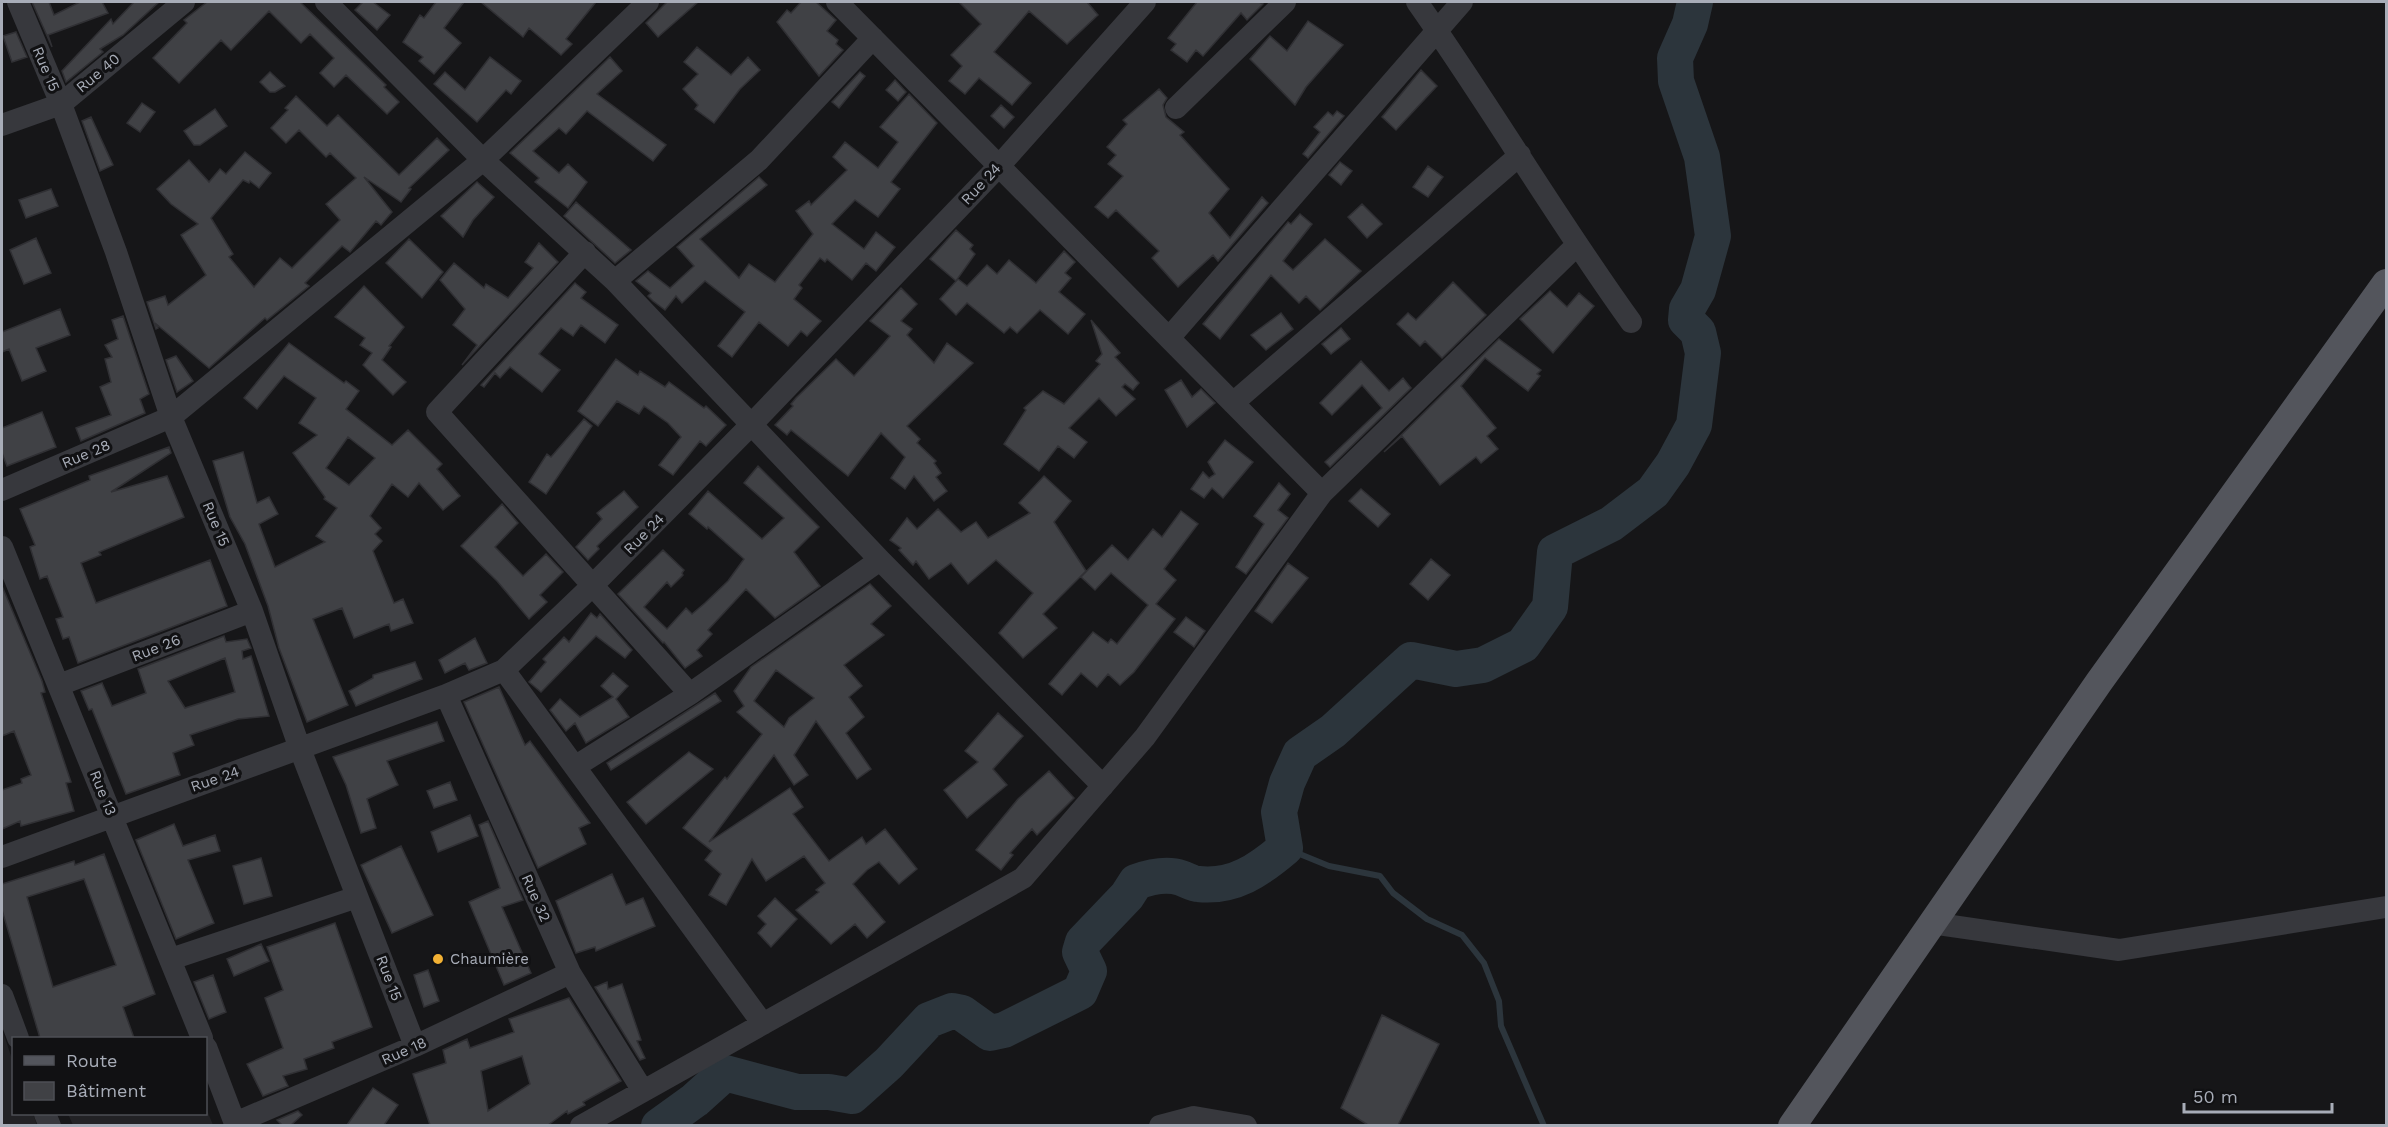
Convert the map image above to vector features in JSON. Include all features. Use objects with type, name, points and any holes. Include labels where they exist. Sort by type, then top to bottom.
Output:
[{"type":"main road","points":[[1792,1125],[2099,682],[2386,283]]},
{"type":"street","name":"Rue 15","points":[[18,2],[61,104],[116,252],[171,417],[252,610],[300,749],[415,1046]]},
{"type":"street","name":"Rue 40","points":[[2,125],[61,104],[184,2]]},
{"type":"street","points":[[326,2],[483,160],[615,281],[880,560],[1103,786]]},
{"type":"street","name":"Rue 28","points":[[2,490],[171,417],[483,160],[648,2]]},
{"type":"street","points":[[837,2],[1322,493]]},
{"type":"street","name":"Rue 24","points":[[2,857],[446,695],[504,670],[592,586],[751,425],[999,165],[1145,2]]},
{"type":"street","points":[[1176,108],[1284,2]]},
{"type":"street","points":[[1417,2],[1520,155],[1576,246],[1631,322]]},
{"type":"street","points":[[1169,338],[1462,2]]},
{"type":"street","points":[[615,281],[759,160],[873,38]]},
{"type":"street","points":[[1233,403],[1520,155]]},
{"type":"street","points":[[581,1125],[1023,878],[1145,737],[1322,493],[1576,246]]},
{"type":"street","points":[[585,252],[437,412],[690,694]]},
{"type":"street","name":"Rue 13","points":[[2,548],[202,1037]]},
{"type":"street","points":[[576,766],[690,694],[880,560]]},
{"type":"street","name":"Rue 26","points":[[59,685],[252,610]]},
{"type":"street","points":[[504,670],[763,1024]]},
{"type":"street","name":"Rue 32","points":[[446,695],[570,973],[643,1091]]},
{"type":"street","points":[[171,959],[357,897]]},
{"type":"street","points":[[1931,923],[2119,950],[2386,907]]},
{"type":"street","name":"Rue 18","points":[[236,1124],[415,1046],[570,973]]},
{"type":"street","points":[[2,995],[18,1037]]},
{"type":"street","points":[[207,1050],[236,1124]]},
{"type":"street","points":[[1160,1125],[1194,1117],[1246,1125]]},
{"type":"shaded area","points":[[2,1029],[12,1059],[12,1115],[33,1115],[37,1125],[2,1125]]},
{"type":"shaded area","points":[[207,1110],[213,1125],[73,1125],[68,1115],[207,1115]]},
{"type":"building","points":[[32,2],[49,2],[54,15],[80,2],[102,2],[108,13],[48,35],[52,47]]},
{"type":"building","points":[[134,2],[159,2],[123,35],[100,49],[103,52],[66,82],[62,71],[111,19],[113,24]]},
{"type":"building","points":[[207,2],[300,2],[386,85],[384,87],[399,102],[387,114],[346,75],[334,87],[320,73],[334,58],[310,34],[301,43],[269,11],[231,50],[221,40],[179,83],[153,58],[187,23],[184,20]]},
{"type":"building","points":[[363,2],[373,2],[390,15],[377,30],[355,10]]},
{"type":"building","points":[[436,2],[464,2],[444,28],[461,43],[434,74],[419,61],[423,57],[403,42],[420,15],[424,18]]},
{"type":"building","points":[[481,2],[596,2],[566,39],[572,44],[561,55],[529,28],[523,37]]},
{"type":"building","points":[[667,2],[698,2],[658,37],[646,23]]},
{"type":"building","points":[[801,2],[816,2],[836,20],[827,31],[838,40],[836,44],[843,50],[819,76],[777,22],[787,10],[791,13]]},
{"type":"building","points":[[959,2],[1087,2],[1098,15],[1067,44],[1029,11],[994,52],[1031,83],[1012,105],[979,78],[965,94],[949,81],[962,66],[951,55],[981,24]]},
{"type":"building","points":[[1197,2],[1259,2],[1263,4],[1247,20],[1241,13],[1203,56],[1196,50],[1187,62],[1171,50],[1176,44],[1168,38]]},
{"type":"building","points":[[1308,21],[1343,45],[1306,87],[1295,105],[1250,59],[1270,36],[1287,51]]},
{"type":"building","points":[[16,32],[27,57],[12,62],[3,36]]},
{"type":"building","points":[[697,47],[731,75],[748,57],[760,70],[740,89],[714,123],[695,109],[698,105],[683,89],[698,74],[684,62]]},
{"type":"building","points":[[490,57],[521,81],[511,94],[506,90],[477,122],[434,84],[445,72],[465,90]]},
{"type":"building","points":[[610,57],[622,71],[597,94],[666,145],[653,161],[587,111],[566,134],[559,128],[533,151],[559,173],[568,164],[587,182],[568,208],[535,182],[539,178],[510,153]]},
{"type":"building","points":[[1421,70],[1437,86],[1396,130],[1382,117]]},
{"type":"building","points":[[270,72],[285,86],[275,92],[270,92],[260,82]]},
{"type":"building","points":[[860,72],[865,76],[839,108],[832,102]]},
{"type":"building","points":[[895,80],[906,92],[898,101],[886,90]]},
{"type":"building","points":[[1159,89],[1167,98],[1163,105],[1166,117],[1184,132],[1180,135],[1229,189],[1209,213],[1230,238],[1262,197],[1268,203],[1218,261],[1213,255],[1178,287],[1152,258],[1159,251],[1116,210],[1108,218],[1095,207],[1123,176],[1108,164],[1116,155],[1107,147],[1127,124],[1123,120]]},
{"type":"building","points":[[909,94],[937,123],[891,182],[900,189],[878,217],[855,200],[832,224],[864,249],[876,232],[895,247],[876,271],[866,263],[852,280],[827,259],[825,262],[820,258],[799,285],[802,288],[794,299],[821,321],[807,336],[801,331],[788,346],[759,322],[732,357],[718,346],[745,312],[705,281],[682,303],[676,296],[665,310],[648,296],[651,293],[636,281],[648,271],[670,288],[694,266],[677,247],[759,177],[767,185],[700,239],[739,278],[749,264],[775,282],[813,234],[796,211],[809,201],[811,205],[847,170],[833,157],[845,142],[878,168],[898,142],[880,127]]},
{"type":"building","points":[[296,96],[327,126],[338,115],[399,175],[437,138],[449,150],[409,188],[411,189],[401,202],[364,177],[392,212],[381,225],[376,221],[350,252],[342,246],[305,283],[309,286],[267,320],[265,318],[209,368],[155,323],[158,328],[156,329],[147,302],[165,296],[168,305],[206,275],[181,235],[198,224],[171,204],[157,189],[189,160],[209,182],[220,169],[226,174],[245,152],[271,173],[259,188],[250,181],[249,183],[243,180],[211,218],[233,254],[229,257],[254,287],[280,258],[292,268],[340,220],[326,204],[356,178],[330,153],[326,157],[299,130],[286,143],[271,128],[288,110],[285,108]]},
{"type":"building","points":[[142,103],[155,112],[140,132],[127,123]]},
{"type":"building","points":[[1001,105],[1014,117],[1004,128],[991,116]]},
{"type":"building","points":[[215,109],[227,126],[200,145],[194,145],[184,131]]},
{"type":"building","points":[[1337,111],[1344,116],[1308,158],[1303,154],[1320,132],[1314,127],[1328,112],[1333,116]]},
{"type":"building","points":[[91,117],[113,165],[100,171],[82,121]]},
{"type":"building","points":[[1340,162],[1352,171],[1341,185],[1329,175]]},
{"type":"building","points":[[1428,166],[1443,177],[1428,197],[1413,187]]},
{"type":"building","points":[[477,182],[494,197],[473,220],[463,237],[441,216]]},
{"type":"building","points":[[51,189],[58,206],[26,218],[19,200]]},
{"type":"building","points":[[576,202],[631,250],[615,263],[564,216]]},
{"type":"building","points":[[1362,204],[1382,224],[1367,238],[1348,217]]},
{"type":"building","points":[[1300,214],[1312,224],[1283,261],[1293,270],[1325,239],[1361,271],[1320,310],[1306,296],[1299,303],[1271,275],[1220,339],[1203,324],[1288,222],[1291,224]]},
{"type":"building","points":[[956,230],[973,245],[970,249],[975,254],[956,281],[930,259]]},
{"type":"building","points":[[36,238],[51,273],[24,284],[10,250]]},
{"type":"building","points":[[409,239],[443,272],[422,298],[386,263]]},
{"type":"building","points":[[539,243],[558,262],[462,365],[477,345],[453,325],[465,309],[440,280],[454,263],[484,288],[486,284],[508,298],[533,268],[525,262]]},
{"type":"building","points":[[1064,251],[1075,262],[1065,273],[1071,278],[1059,292],[1085,314],[1068,334],[1040,310],[1017,333],[1010,327],[1004,333],[967,303],[956,315],[940,299],[958,279],[967,286],[987,265],[997,274],[1009,260],[1036,283]]},
{"type":"building","points":[[1453,282],[1486,315],[1442,358],[1425,341],[1420,346],[1397,324],[1408,313],[1416,320]]},
{"type":"building","points":[[575,283],[586,292],[581,298],[618,325],[605,343],[581,325],[573,336],[561,328],[539,354],[560,370],[542,392],[510,367],[500,378],[495,373],[484,387],[481,385]]},
{"type":"building","points":[[364,286],[404,327],[389,346],[391,347],[382,360],[406,382],[393,395],[363,365],[372,353],[360,345],[365,338],[335,317]]},
{"type":"building","points":[[901,288],[917,304],[901,321],[912,329],[907,335],[934,363],[947,343],[973,363],[907,426],[920,439],[917,443],[936,461],[934,463],[941,473],[936,477],[947,491],[934,501],[914,476],[905,489],[891,478],[905,457],[881,433],[848,476],[791,430],[787,435],[775,425],[793,406],[791,404],[796,398],[836,359],[854,376],[878,350],[890,336],[870,321]]},
{"type":"building","points":[[1550,291],[1567,307],[1579,293],[1594,306],[1553,353],[1520,319]]},
{"type":"building","points":[[60,309],[70,335],[36,348],[46,371],[22,381],[9,349],[2,352],[2,332]]},
{"type":"building","points":[[1281,313],[1293,329],[1266,350],[1251,335]]},
{"type":"building","points":[[123,316],[149,394],[140,399],[145,413],[81,441],[76,428],[111,415],[100,387],[111,382],[105,359],[112,357],[105,345],[118,339],[112,320]]},
{"type":"building","points":[[1091,320],[1120,353],[1115,357],[1139,383],[1133,390],[1125,384],[1122,387],[1135,399],[1116,416],[1099,398],[1069,428],[1087,442],[1074,458],[1058,446],[1039,471],[1004,444],[1026,410],[1024,408],[1043,391],[1064,404],[1100,364],[1096,361],[1102,354]]},
{"type":"building","points":[[1341,328],[1350,339],[1331,354],[1322,344]]},
{"type":"building","points":[[1499,339],[1541,370],[1537,374],[1540,376],[1528,391],[1485,358],[1461,386],[1496,428],[1487,436],[1498,449],[1481,463],[1476,457],[1440,485],[1402,436],[1384,452]]},
{"type":"building","points":[[289,343],[344,383],[346,381],[359,391],[346,409],[392,445],[408,430],[442,464],[437,469],[460,496],[443,510],[419,483],[408,497],[392,484],[370,516],[381,528],[375,534],[382,541],[373,551],[394,603],[403,599],[413,623],[391,631],[389,624],[354,638],[342,608],[313,619],[348,705],[307,722],[279,648],[268,606],[245,544],[230,517],[213,461],[243,452],[257,503],[269,497],[278,514],[259,524],[275,567],[325,542],[316,536],[337,508],[324,499],[325,497],[293,453],[317,435],[299,423],[316,398],[284,376],[257,409],[244,398]],"holes":[[[348,437],[375,458],[349,485],[326,468]]]},
{"type":"building","points":[[176,356],[193,381],[177,392],[166,360]]},
{"type":"building","points":[[616,359],[638,375],[640,371],[665,387],[669,382],[704,408],[706,406],[726,425],[706,446],[700,441],[673,475],[659,465],[681,437],[668,423],[644,406],[639,414],[617,401],[598,426],[578,411]]},
{"type":"building","points":[[1361,361],[1389,391],[1403,378],[1411,388],[1330,467],[1325,462],[1382,408],[1362,385],[1332,415],[1320,403]]},
{"type":"building","points":[[1181,380],[1192,397],[1201,389],[1215,403],[1187,427],[1165,390]]},
{"type":"building","points":[[42,412],[56,447],[7,466],[2,453],[2,428]]},
{"type":"building","points":[[584,419],[592,426],[546,494],[529,482],[547,454],[551,457]]},
{"type":"building","points":[[1225,440],[1253,462],[1223,498],[1212,488],[1204,498],[1191,489],[1203,472],[1209,478],[1215,474],[1208,462]]},
{"type":"building","points":[[169,447],[171,453],[111,492],[167,476],[184,517],[99,552],[101,555],[81,563],[96,603],[210,560],[227,606],[78,663],[69,637],[63,639],[56,619],[63,617],[47,576],[40,579],[30,547],[35,545],[20,509],[90,480],[89,476]]},
{"type":"building","points":[[758,466],[819,527],[794,552],[820,586],[775,618],[746,589],[708,630],[712,634],[697,650],[702,656],[685,668],[664,642],[618,594],[663,550],[684,570],[683,575],[671,587],[667,582],[644,607],[667,629],[686,608],[692,614],[705,603],[728,581],[744,559],[708,527],[707,529],[689,514],[708,491],[762,539],[784,518],[744,483]]},
{"type":"building","points":[[1044,476],[1071,501],[1054,522],[1086,571],[1043,614],[1057,628],[1023,658],[999,633],[1033,593],[996,560],[968,584],[951,563],[929,579],[916,561],[913,565],[899,550],[901,548],[890,540],[907,518],[917,529],[938,509],[961,532],[976,522],[988,538],[1030,513],[1019,503]]},
{"type":"building","points":[[1279,483],[1290,494],[1278,510],[1288,518],[1246,574],[1236,567],[1264,524],[1254,516]]},
{"type":"building","points":[[1361,489],[1390,514],[1378,527],[1349,501]]},
{"type":"building","points":[[624,491],[638,507],[597,546],[599,549],[588,560],[576,547],[602,519],[597,513]]},
{"type":"building","points":[[502,504],[518,523],[495,547],[523,576],[546,554],[563,572],[540,595],[547,602],[529,619],[497,581],[461,546]]},
{"type":"building","points":[[1181,511],[1198,524],[1164,569],[1176,580],[1156,604],[1175,619],[1134,672],[1120,685],[1108,674],[1097,687],[1081,673],[1062,695],[1049,684],[1093,632],[1108,643],[1111,639],[1117,644],[1148,605],[1111,573],[1095,590],[1081,577],[1112,545],[1128,560],[1153,529],[1162,537]]},
{"type":"building","points":[[1431,559],[1450,575],[1428,600],[1410,584]]},
{"type":"building","points":[[1288,563],[1308,578],[1272,623],[1255,611]]},
{"type":"building","points":[[870,584],[891,606],[871,624],[884,635],[844,665],[862,686],[849,697],[864,717],[846,733],[871,769],[857,779],[816,721],[794,755],[808,775],[794,785],[774,755],[709,842],[790,788],[803,807],[793,814],[829,861],[862,837],[866,844],[885,829],[917,869],[899,884],[879,862],[853,884],[885,922],[867,938],[855,924],[831,944],[796,910],[819,892],[816,890],[825,883],[804,856],[766,881],[752,859],[726,905],[709,895],[721,874],[705,860],[712,851],[683,828],[725,777],[727,779],[762,734],[737,712],[744,706],[734,691],[751,667]],"holes":[[[776,670],[814,698],[789,718],[784,727],[754,701]]]},
{"type":"building","points":[[2,586],[42,681],[45,692],[41,693],[71,782],[66,783],[74,811],[21,826],[20,821],[2,829],[2,790],[22,783],[21,779],[31,775],[14,731],[2,736]]},
{"type":"building","points":[[591,613],[597,618],[600,614],[632,650],[625,658],[596,636],[541,692],[529,682],[546,662],[543,659],[564,637],[569,642]]},
{"type":"building","points":[[1186,617],[1205,631],[1194,647],[1174,632]]},
{"type":"building","points":[[224,636],[226,642],[247,639],[251,648],[242,651],[243,659],[251,656],[269,716],[238,719],[190,735],[194,745],[173,753],[180,775],[126,794],[92,709],[89,710],[81,691],[102,683],[112,706],[146,693],[138,669]],"holes":[[[225,658],[235,692],[185,708],[168,681]]]},
{"type":"building","points":[[475,638],[487,663],[469,670],[465,663],[445,673],[439,660]]},
{"type":"building","points":[[415,662],[422,679],[356,706],[349,691],[373,678],[373,675]]},
{"type":"building","points":[[613,673],[628,686],[616,699],[629,717],[586,743],[575,723],[566,731],[550,710],[560,699],[580,717],[613,697],[601,686]]},
{"type":"building","points":[[499,687],[525,745],[530,741],[590,823],[579,828],[586,844],[538,868],[464,702]]},
{"type":"building","points":[[715,693],[721,701],[611,770],[607,763]]},
{"type":"building","points":[[998,713],[1023,736],[993,769],[1007,785],[967,818],[944,790],[978,762],[965,751]]},
{"type":"building","points":[[437,722],[444,741],[387,761],[398,785],[367,799],[376,828],[361,833],[346,785],[333,757]]},
{"type":"building","points":[[689,752],[713,769],[646,824],[627,802]]},
{"type":"building","points":[[1049,771],[1074,798],[1037,835],[1032,829],[1010,853],[1013,855],[1001,870],[976,850],[1018,799]]},
{"type":"building","points":[[450,782],[457,800],[434,808],[427,791]]},
{"type":"building","points":[[470,815],[478,836],[438,852],[431,832]]},
{"type":"building","points":[[488,821],[523,900],[502,907],[531,973],[504,985],[469,902],[500,888],[479,825]]},
{"type":"building","points":[[174,824],[183,846],[215,835],[220,851],[188,860],[214,923],[176,939],[136,840]]},
{"type":"building","points":[[401,846],[433,915],[392,933],[361,865]]},
{"type":"building","points":[[104,854],[155,994],[123,1007],[134,1037],[40,1037],[2,910],[2,884],[74,861],[75,865]],"holes":[[[84,879],[116,965],[53,987],[27,897]]]},
{"type":"building","points":[[261,858],[272,896],[244,904],[233,866]]},
{"type":"building","points":[[612,874],[626,905],[643,898],[655,926],[596,951],[595,947],[576,953],[556,901]]},
{"type":"building","points":[[775,898],[797,919],[771,947],[758,933],[766,924],[758,916]]},
{"type":"building","points":[[335,923],[372,1027],[332,1042],[334,1048],[304,1059],[307,1069],[283,1076],[288,1086],[263,1096],[247,1064],[283,1048],[265,998],[283,990],[267,947]]},
{"type":"building","points":[[261,944],[269,961],[234,976],[227,959]]},
{"type":"building","points":[[428,970],[439,1001],[424,1007],[414,975]]},
{"type":"building","points":[[213,975],[226,1012],[209,1019],[194,982]]},
{"type":"building","points":[[607,982],[608,989],[622,984],[641,1040],[637,1041],[645,1058],[640,1060],[595,987]]},
{"type":"building","points":[[569,998],[621,1081],[583,1102],[585,1105],[568,1114],[567,1111],[548,1125],[430,1125],[413,1074],[446,1063],[443,1050],[467,1039],[470,1048],[514,1032],[509,1019]],"holes":[[[522,1056],[530,1084],[488,1111],[481,1071]]]},
{"type":"building","points":[[1382,1015],[1439,1044],[1398,1125],[1368,1125],[1341,1108]]},
{"type":"building","points":[[373,1088],[398,1105],[384,1125],[347,1125]]},
{"type":"building","points":[[298,1111],[302,1115],[291,1125],[282,1125],[277,1120]]},
{"type":"waterway","points":[[659,1126],[695,1100],[725,1073],[797,1092],[829,1092],[852,1096],[889,1063],[929,1020],[952,1011],[962,1013],[990,1033],[1004,1030],[1080,992],[1089,971],[1080,952],[1083,942],[1127,896],[1136,882],[1152,877],[1170,876],[1196,884],[1223,883],[1256,870],[1285,848],[1279,812],[1287,783],[1300,754],[1333,731],[1411,660],[1456,669],[1483,665],[1523,645],[1550,607],[1555,552],[1611,524],[1653,492],[1673,464],[1694,425],[1703,353],[1698,332],[1686,320],[1687,309],[1698,290],[1713,236],[1702,157],[1676,81],[1675,58],[1690,24],[1695,2]]},
{"type":"waterway","points":[[1285,848],[1329,866],[1380,876],[1393,893],[1427,919],[1462,935],[1484,963],[1499,1001],[1501,1026],[1544,1126]]},
{"type":"place","name":"Chaumière","points":[[438,959]]}]
